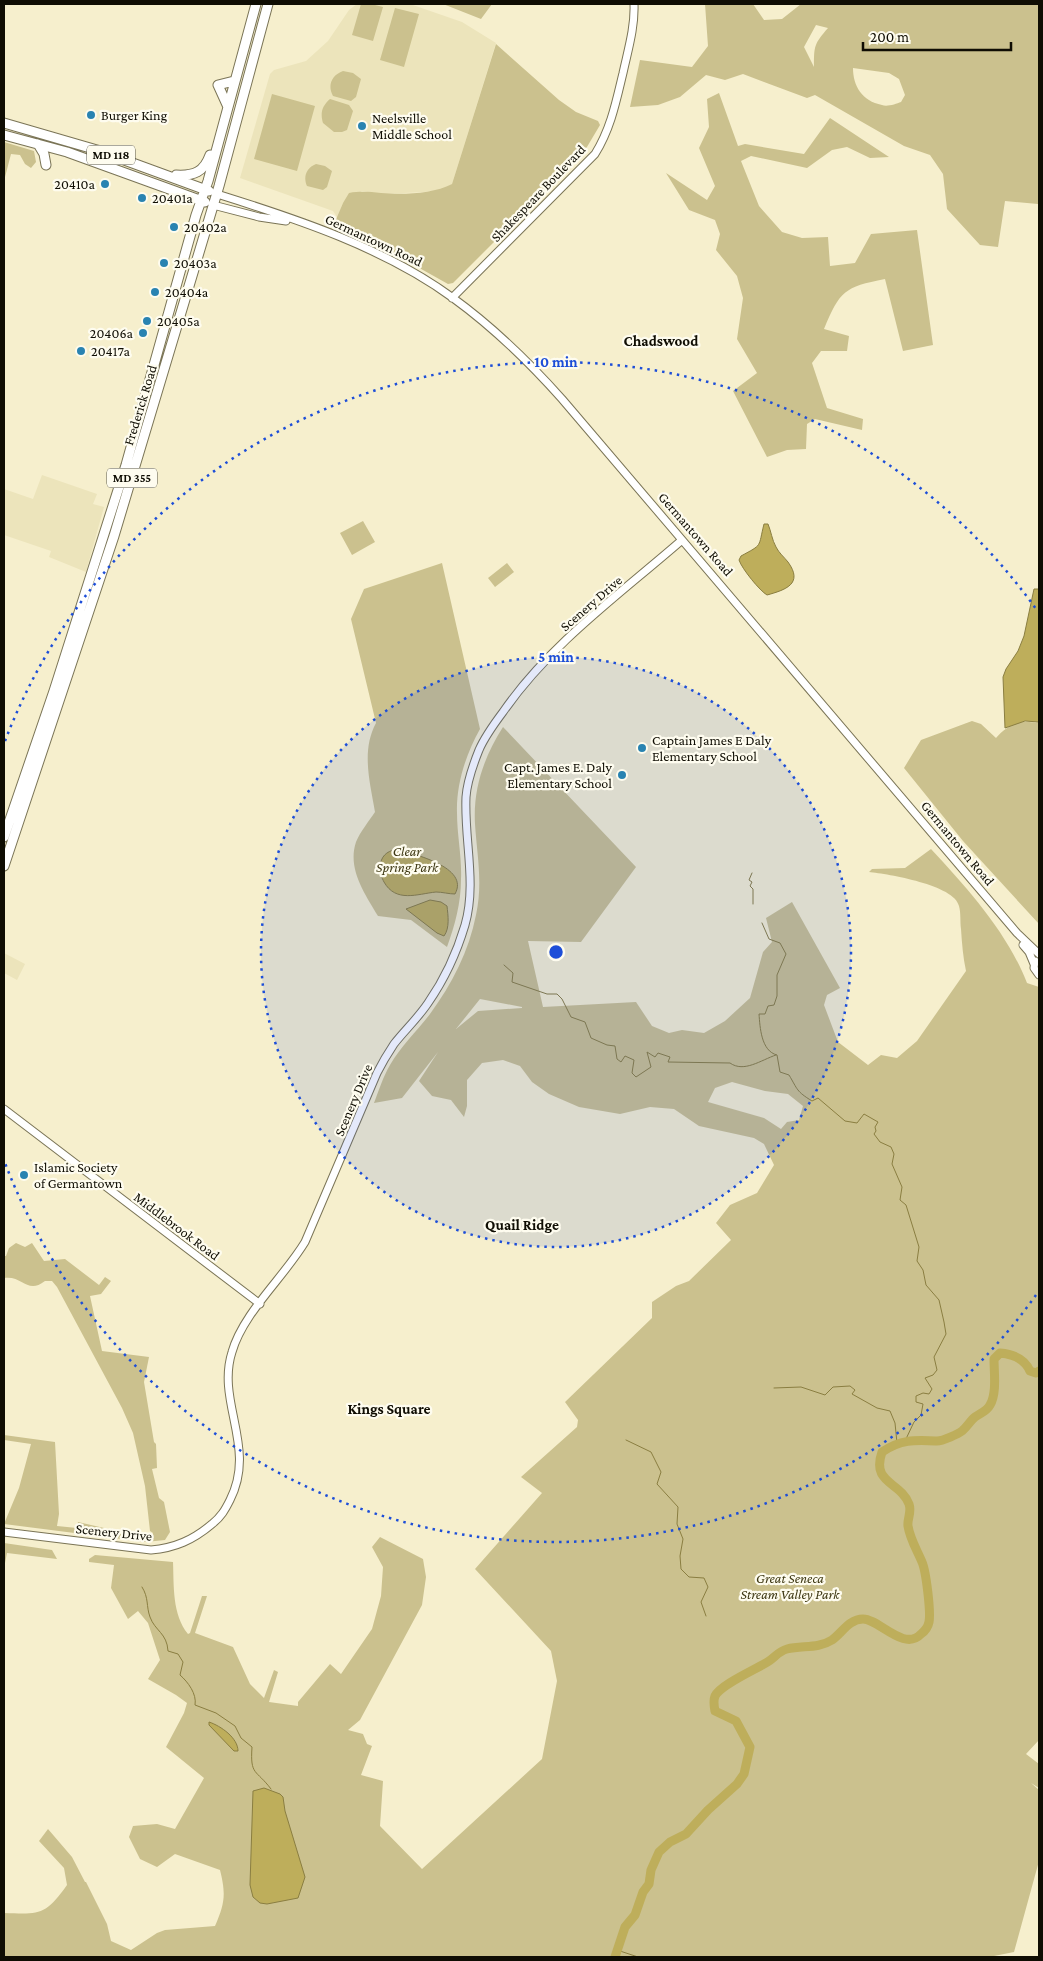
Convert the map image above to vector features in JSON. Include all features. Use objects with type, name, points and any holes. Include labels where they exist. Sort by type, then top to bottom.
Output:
[{"type":"main road","name":"Frederick Road","points":[[4,837],[54,691],[126,465],[220,138],[256,4]]},
{"type":"main road","name":"Frederick Road","points":[[4,866],[114,536],[217,194],[268,4]]},
{"type":"main road","points":[[228,107],[218,85],[234,81]]},
{"type":"main road","name":"Germantown Road","points":[[4,123],[89,147],[217,194]]},
{"type":"main road","name":"Germantown Road","points":[[4,135],[53,148],[121,170],[213,205]]},
{"type":"main road","points":[[167,175],[192,175],[201,171],[220,138]]},
{"type":"main road","points":[[38,144],[44,154],[46,166],[53,148]]},
{"type":"street","name":"Shakespeare Boulevard","points":[[452,298],[595,154],[604,140],[613,117],[631,39],[634,4]]},
{"type":"street","name":"Germantown Road","points":[[217,194],[322,230],[394,262],[452,298],[503,339],[540,374],[1017,933],[1037,961],[1035,971],[1039,975]]},
{"type":"street","name":"Germantown Road","points":[[213,205],[259,217],[298,222]]},
{"type":"street","name":"Scenery Drive","points":[[4,1532],[151,1550],[180,1545],[199,1536],[219,1519],[240,1477],[239,1449],[228,1386],[232,1352],[238,1338],[260,1304],[294,1261],[305,1242],[377,1073],[386,1057],[428,1004],[452,961],[465,925],[471,890],[466,795],[472,770],[489,732],[516,693],[544,660],[682,540]]},
{"type":"street","name":"Germantown Road","points":[[1017,933],[1039,954]]},
{"type":"street","points":[[1017,933],[1039,948]]},
{"type":"street","name":"Middlebrook Road","points":[[4,1109],[260,1304]]},
{"type":"street","name":"Middlebrook Road","points":[[4,1116],[32,1132]]},
{"type":"shaded area","name":"Neelsville Middle School","points":[[357,4],[410,4],[462,22],[496,43],[452,184],[441,190],[425,192],[383,194],[362,191],[343,203],[337,217],[333,211],[240,178],[270,74],[274,70],[306,61],[328,41],[349,10]]},
{"type":"shaded area","points":[[42,475],[97,494],[93,504],[104,507],[86,572],[49,557],[51,551],[4,535],[4,489],[33,499]]},
{"type":"shaded area","points":[[764,524],[768,524],[775,544],[788,562],[794,576],[793,581],[786,588],[767,595],[751,579],[739,560],[741,556],[756,547],[760,542]]},
{"type":"shaded area","points":[[1034,589],[1039,589],[1039,722],[1025,721],[1005,728],[1003,677],[1024,636]]},
{"type":"shaded area","points":[[396,849],[426,858],[447,869],[454,876],[457,885],[455,894],[436,892],[407,896],[395,893],[389,889],[381,875],[381,863],[385,855]]},
{"type":"shaded area","points":[[430,900],[441,902],[447,906],[448,925],[444,936],[437,933],[406,909]]},
{"type":"shaded area","points":[[4,953],[25,964],[17,980],[4,973]]},
{"type":"shaded area","points":[[209,1722],[219,1726],[232,1737],[238,1751],[234,1751],[209,1725]]},
{"type":"shaded area","points":[[264,1788],[283,1797],[285,1811],[305,1877],[298,1898],[267,1904],[260,1903],[253,1897],[250,1885],[253,1791]]},
{"type":"green space","points":[[361,4],[383,7],[373,41],[352,35]]},
{"type":"green space","points":[[443,4],[492,4],[481,19]]},
{"type":"green space","points":[[705,4],[753,4],[764,20],[782,19],[801,4],[1039,4],[1038,204],[1005,201],[998,247],[980,245],[947,209],[943,174],[930,155],[904,146],[815,95],[807,98],[743,74],[725,80],[706,75],[680,97],[658,105],[630,107],[640,60],[692,67],[708,46]],"holes":[[[816,25],[828,28],[816,46],[814,67],[804,47]],[[853,68],[889,73],[899,79],[905,95],[901,102],[884,106],[869,100],[857,87]]]},
{"type":"green space","points":[[395,8],[419,14],[404,67],[380,60]]},
{"type":"green space","points":[[496,44],[559,100],[576,112],[598,121],[600,125],[584,152],[453,283],[448,284],[373,242],[334,224],[349,193],[417,193],[436,190],[452,184]]},
{"type":"green space","points":[[343,71],[353,73],[361,79],[356,97],[351,101],[333,96],[331,92],[330,88],[333,78]]},
{"type":"green space","points":[[719,93],[738,146],[745,144],[804,154],[830,118],[889,157],[870,158],[847,147],[832,150],[807,168],[751,156],[741,161],[759,206],[782,232],[802,238],[828,237],[830,266],[855,263],[871,234],[917,230],[933,345],[903,351],[885,279],[852,288],[845,293],[835,306],[824,329],[849,336],[847,351],[821,351],[812,363],[827,408],[863,419],[862,430],[815,419],[807,424],[806,449],[787,450],[767,457],[733,391],[757,373],[737,339],[743,298],[737,276],[716,250],[720,234],[715,220],[689,210],[666,173],[707,200],[715,186],[699,148],[709,127],[707,99]]},
{"type":"green space","points":[[272,94],[315,106],[297,171],[254,159]]},
{"type":"green space","points":[[330,99],[349,105],[353,111],[347,130],[334,132],[323,123],[322,110]]},
{"type":"green space","points":[[4,142],[34,151],[36,162],[31,168],[25,164],[20,155],[11,154],[4,181]]},
{"type":"green space","points":[[316,164],[325,166],[332,171],[327,187],[323,190],[307,186],[306,183],[305,176],[308,170]]},
{"type":"green space","points":[[363,521],[375,542],[352,555],[340,533]]},
{"type":"green space","name":"Clear Spring Park","points":[[442,563],[480,729],[466,759],[458,791],[457,821],[461,862],[461,888],[457,914],[447,947],[411,920],[378,916],[359,881],[354,862],[356,842],[375,812],[369,778],[368,756],[371,734],[376,723],[351,619],[364,589]]},
{"type":"green space","points":[[507,563],[514,572],[495,587],[488,578]]},
{"type":"green space","points":[[972,721],[981,724],[996,738],[1014,724],[1039,722],[1039,924],[963,841],[904,768],[921,740]]},
{"type":"green space","name":"Great Seneca Stream Valley Park","points":[[503,727],[636,867],[581,942],[528,941],[543,1007],[636,1002],[652,1026],[669,1033],[682,1030],[704,1033],[725,1021],[750,998],[763,952],[772,942],[766,918],[792,902],[840,988],[827,995],[824,1005],[838,1042],[868,1065],[881,1055],[897,1058],[917,1041],[966,971],[960,909],[955,899],[946,892],[934,887],[905,878],[869,872],[872,869],[905,868],[931,849],[959,880],[998,929],[1019,964],[1027,983],[1039,987],[1039,1740],[1026,1754],[1039,1764],[1039,1788],[1031,1783],[1039,1790],[1039,1861],[1014,1952],[989,1957],[4,1957],[4,1913],[34,1913],[41,1911],[53,1903],[67,1885],[64,1868],[39,1841],[48,1829],[72,1857],[107,1924],[111,1941],[131,1950],[165,1930],[215,1926],[223,1905],[224,1892],[220,1870],[175,1854],[157,1867],[140,1859],[129,1837],[133,1826],[157,1824],[175,1829],[204,1778],[166,1747],[184,1713],[187,1703],[148,1679],[160,1660],[148,1623],[138,1611],[128,1619],[111,1588],[114,1565],[89,1562],[89,1559],[95,1555],[173,1562],[176,1609],[188,1634],[190,1633],[202,1596],[207,1596],[195,1633],[233,1647],[250,1684],[264,1698],[274,1670],[278,1672],[269,1702],[298,1706],[298,1702],[330,1664],[341,1674],[372,1629],[381,1596],[383,1567],[372,1547],[380,1537],[423,1559],[426,1577],[422,1605],[360,1720],[348,1730],[363,1734],[367,1744],[372,1746],[361,1775],[383,1781],[380,1826],[422,1869],[542,1759],[557,1681],[551,1651],[475,1569],[542,1493],[521,1477],[577,1427],[578,1420],[565,1402],[652,1318],[652,1302],[676,1286],[689,1281],[731,1240],[716,1223],[730,1205],[757,1193],[774,1165],[764,1144],[754,1138],[699,1126],[674,1109],[650,1107],[620,1114],[579,1107],[549,1094],[532,1082],[520,1066],[503,1060],[482,1063],[467,1080],[467,1106],[464,1117],[451,1100],[432,1096],[419,1081],[438,1052],[402,1098],[374,1103],[383,1079],[394,1058],[430,1014],[445,991],[459,967],[469,941],[476,915],[479,892],[475,824],[476,798],[485,761]],"holes":[[[480,999],[522,1007],[522,1008],[478,1011],[456,1029]],[[732,1082],[765,1091],[788,1094],[803,1106],[799,1120],[787,1122],[781,1129],[764,1118],[708,1102],[715,1088]]]},
{"type":"green space","points":[[16,1243],[25,1247],[32,1243],[44,1261],[65,1259],[99,1285],[105,1277],[111,1281],[101,1294],[90,1296],[102,1351],[149,1357],[144,1382],[154,1442],[156,1444],[157,1468],[152,1469],[159,1498],[164,1502],[170,1532],[165,1540],[145,1542],[4,1524],[19,1488],[31,1444],[4,1440],[4,1435],[55,1442],[59,1514],[57,1526],[77,1528],[78,1522],[104,1528],[104,1533],[119,1535],[120,1531],[139,1538],[151,1539],[153,1533],[150,1531],[145,1486],[133,1433],[122,1408],[57,1287],[52,1281],[45,1281],[34,1286],[16,1279],[4,1278],[4,1256],[6,1256],[9,1248]]},
{"type":"green space","points":[[4,1543],[52,1550],[57,1559],[7,1553],[4,1568]]},
{"type":"waterway","points":[[752,873],[749,880],[752,882],[750,886],[753,889],[753,904]]},
{"type":"waterway","points":[[762,923],[769,939],[780,943],[786,954],[777,975],[777,996],[774,1005],[768,1006],[765,1014],[759,1014],[762,1038],[768,1049],[777,1055],[780,1072],[789,1075],[798,1090],[807,1098],[812,1101],[818,1098],[845,1121],[857,1123],[864,1114],[878,1122],[874,1134],[880,1142],[891,1147],[894,1154],[892,1164],[902,1187],[900,1200],[906,1205],[919,1247],[917,1261],[923,1270],[926,1285],[939,1300],[946,1334],[934,1357],[937,1370],[933,1375],[925,1378],[932,1389],[929,1394],[923,1393],[916,1396],[916,1402],[923,1404],[921,1415],[914,1422],[905,1441]]},
{"type":"waterway","points":[[504,965],[513,973],[512,982],[547,994],[557,994],[562,999],[571,1017],[585,1022],[591,1038],[607,1045],[615,1046],[617,1059],[621,1062],[625,1056],[634,1060],[632,1073],[636,1077],[651,1067],[647,1052],[655,1057],[658,1053],[670,1057],[668,1062],[730,1063],[741,1067],[753,1065],[776,1055]]},
{"type":"waterway","points":[[615,1957],[625,1927],[635,1915],[643,1892],[649,1884],[651,1870],[659,1852],[670,1842],[686,1834],[708,1810],[737,1784],[744,1774],[750,1747],[736,1721],[715,1711],[714,1700],[719,1691],[782,1651],[827,1643],[854,1621],[869,1620],[899,1637],[907,1639],[914,1639],[927,1627],[929,1622],[929,1601],[924,1567],[909,1531],[910,1507],[905,1496],[883,1476],[880,1470],[882,1452],[902,1443],[940,1441],[962,1431],[990,1405],[994,1389],[994,1359],[1000,1353],[1018,1358],[1025,1363],[1030,1371],[1036,1373],[1039,1371]]},
{"type":"waterway","points":[[774,1388],[801,1387],[825,1395],[833,1387],[850,1386],[855,1390],[852,1394],[877,1408],[890,1411],[895,1423],[897,1443]]},
{"type":"waterway","points":[[626,1440],[651,1452],[661,1472],[657,1484],[678,1507],[677,1524],[683,1539],[680,1556],[681,1569],[689,1577],[704,1578],[708,1587],[701,1602],[706,1616]]},
{"type":"waterway","points":[[142,1587],[146,1595],[152,1622],[163,1636],[168,1651],[178,1654],[183,1662],[180,1675],[191,1688],[195,1697],[195,1705],[216,1713],[235,1726],[241,1738],[252,1747],[253,1768],[271,1789]]},
{"type":"waterway","points":[[617,1950],[638,1957]]},
{"type":"place","name":"Burger King","points":[[91,115]]},
{"type":"place","name":"Neelsville Middle School","points":[[362,126]]},
{"type":"place","name":"20410a","points":[[105,184]]},
{"type":"place","name":"20401a","points":[[142,198]]},
{"type":"place","name":"20402a","points":[[174,227]]},
{"type":"place","name":"20403a","points":[[164,263]]},
{"type":"place","name":"20404a","points":[[155,292]]},
{"type":"place","name":"20405a","points":[[147,321]]},
{"type":"place","name":"20406a","points":[[143,333]]},
{"type":"place","name":"20417a","points":[[81,351]]},
{"type":"place","name":"Captain James E Daly Elementary School","points":[[642,748]]},
{"type":"place","name":"Capt. James E. Daly Elementary School","points":[[622,775]]},
{"type":"place","name":"Islamic Society of Germantown","points":[[24,1175]]},
{"type":"district","name":"Chadswood","points":[[661,341]]},
{"type":"district","name":"Quail Ridge","points":[[522,1225]]},
{"type":"district","name":"Kings Square","points":[[389,1409]]}]
